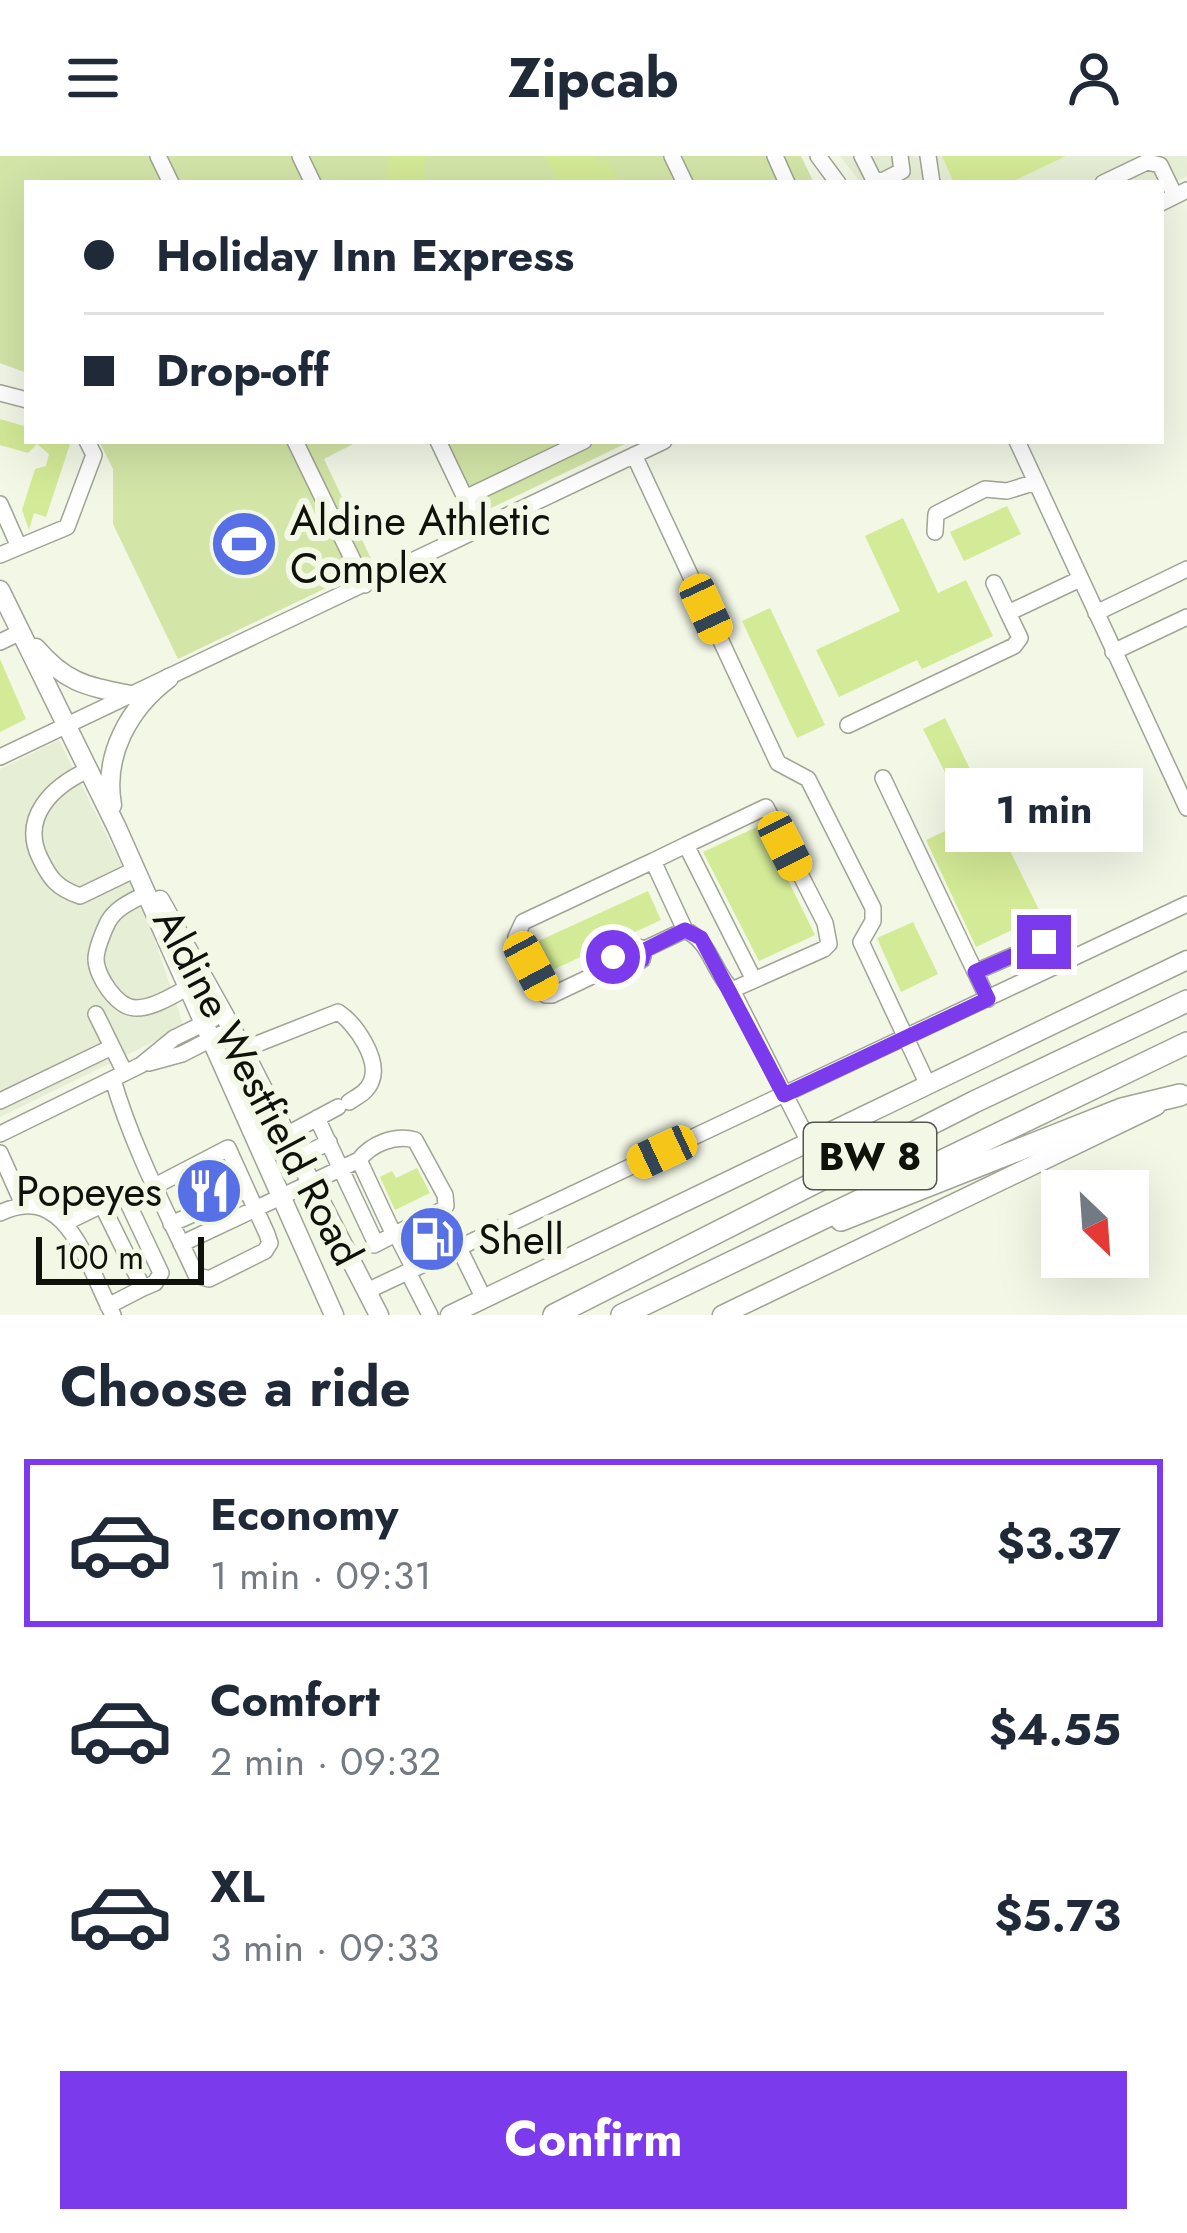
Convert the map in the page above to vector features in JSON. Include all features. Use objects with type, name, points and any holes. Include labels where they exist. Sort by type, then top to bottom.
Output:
[{"type":"highway","name":"BW 8","points":[[554,1315],[974,1102],[1186,1001]]},
{"type":"highway","name":"BW 8","points":[[622,1315],[1187,1042]]},
{"type":"highway","points":[[805,1226],[852,1219],[1122,1109],[1183,1093]]},
{"type":"main road","name":"Aldine Westfield Road","points":[[0,590],[189,987],[242,1050],[379,1315]]},
{"type":"main road","points":[[21,632],[57,673],[78,684],[130,695]]},
{"type":"main road","points":[[117,828],[108,783],[116,746],[143,699],[169,678]]},
{"type":"main road","name":"Aldine Westfield Road","points":[[134,866],[167,910],[218,1026],[255,1135],[334,1315]]},
{"type":"main road","points":[[450,1315],[1187,960]]},
{"type":"main road","points":[[722,1315],[1183,1093]]},
{"type":"street","points":[[884,180],[902,171],[900,156]]},
{"type":"street","points":[[1110,180],[1147,163],[1160,165],[1174,196]]},
{"type":"street","points":[[0,555],[67,527],[94,455],[88,444]]},
{"type":"street","points":[[297,444],[364,585]]},
{"type":"street","points":[[438,444],[480,529]]},
{"type":"street","points":[[465,498],[578,444]]},
{"type":"street","points":[[1018,444],[1187,808]]},
{"type":"street","points":[[0,757],[638,449],[778,763],[808,779],[873,908],[873,921],[861,942],[928,1085]]},
{"type":"street","points":[[935,532],[935,514],[985,489],[1007,490],[1036,482]]},
{"type":"street","points":[[0,504],[19,547]]},
{"type":"street","points":[[1096,613],[1187,569]]},
{"type":"street","points":[[1009,613],[1080,579]]},
{"type":"street","points":[[848,725],[1014,646],[1020,638],[994,584]]},
{"type":"street","points":[[1113,652],[1187,617]]},
{"type":"street","points":[[0,642],[21,632]]},
{"type":"street","points":[[88,770],[62,784],[40,807],[32,838],[35,849],[54,883],[80,896],[134,866]]},
{"type":"street","points":[[883,778],[988,999]]},
{"type":"street","points":[[685,930],[645,950],[634,946],[613,957],[609,968],[552,995],[546,994],[516,937],[523,922],[766,807],[825,923],[829,944],[732,989]]},
{"type":"street","points":[[686,845],[754,980]]},
{"type":"street","points":[[653,861],[685,930],[701,938],[732,989],[809,1142]]},
{"type":"street","points":[[147,893],[122,906],[109,920],[96,959],[99,968],[116,1000],[130,1008],[144,1007],[189,987]]},
{"type":"street","points":[[368,1291],[1187,904]]},
{"type":"street","points":[[975,972],[1044,942],[1055,964]]},
{"type":"street","points":[[242,1050],[338,1012],[350,1020],[370,1058],[374,1075],[368,1089],[286,1135]]},
{"type":"street","points":[[96,1014],[126,1073],[125,1120],[153,1186],[196,1275],[209,1279],[266,1251],[269,1243],[228,1148]]},
{"type":"street","points":[[1,1131],[126,1073],[174,1038],[218,1026]]},
{"type":"street","points":[[0,1101],[112,1047]]},
{"type":"street","points":[[182,1244],[312,1184],[339,1170],[359,1160],[362,1154],[398,1137],[415,1140],[445,1195],[446,1206],[375,1245],[339,1170],[317,1118]]},
{"type":"street","points":[[153,1186],[255,1135]]},
{"type":"street","points":[[298,1158],[329,1142]]},
{"type":"street","points":[[0,1154],[22,1202]]},
{"type":"street","points":[[359,1160],[430,1315]]},
{"type":"street","points":[[171,1224],[247,1190]]},
{"type":"street","points":[[0,1213],[22,1202],[53,1210],[111,1311],[161,1273],[127,1201],[119,1197],[64,1223]]},
{"type":"street","points":[[102,1205],[143,1288]]},
{"type":"street","points":[[459,1248],[471,1306]]},
{"type":"shaded area","points":[[840,156],[1187,156],[1187,176],[1164,188],[1164,180],[859,180]]},
{"type":"shaded area","points":[[59,740],[145,911],[184,1027],[0,1117],[0,769]]},
{"type":"green space","points":[[0,156],[801,156],[813,180],[24,180],[24,372],[0,363]]},
{"type":"green space","name":"Aldine Athletic Complex","points":[[100,444],[353,444],[324,459],[374,565],[178,659],[113,524],[113,469]]},
{"type":"green space","name":"Aldine Athletic Complex","points":[[429,444],[625,444],[466,520]]},
{"type":"building","points":[[389,156],[427,156],[423,168],[427,180],[386,180]]},
{"type":"building","points":[[545,156],[596,156],[599,163],[607,160],[619,180],[557,180]]},
{"type":"building","points":[[942,156],[1066,156],[1015,180],[953,180]]},
{"type":"building","points":[[0,419],[24,426],[24,444],[37,444],[28,453],[0,445]]},
{"type":"building","points":[[37,444],[70,444],[46,517],[34,513],[29,530],[22,510],[35,469],[46,466],[49,454]]},
{"type":"building","points":[[1007,506],[1021,534],[964,561],[950,532]]},
{"type":"building","points":[[903,518],[938,593],[966,580],[993,636],[922,669],[917,660],[839,697],[816,650],[900,611],[865,536]]},
{"type":"building","points":[[770,608],[825,725],[797,738],[742,621]]},
{"type":"building","points":[[0,659],[26,719],[0,732]]},
{"type":"building","points":[[945,718],[1042,916],[976,947],[926,840],[969,820],[923,729]]},
{"type":"building","points":[[761,825],[815,935],[759,961],[703,852]]},
{"type":"building","points":[[648,891],[661,920],[548,972],[534,943]]},
{"type":"building","points":[[913,922],[938,974],[901,992],[877,938]]},
{"type":"building","points":[[417,1168],[430,1193],[395,1210],[380,1177],[392,1171],[396,1178]]},
{"type":"place","name":"Aldine Athletic Complex","points":[[244,544]]},
{"type":"place","name":"Popeyes","points":[[209,1191]]},
{"type":"place","name":"Shell","points":[[432,1239]]},
{"type":"route","points":[[613,957],[609,968],[617,972],[642,960],[645,950],[685,930],[701,938],[784,1095],[988,999],[975,972],[1044,942]]}]
